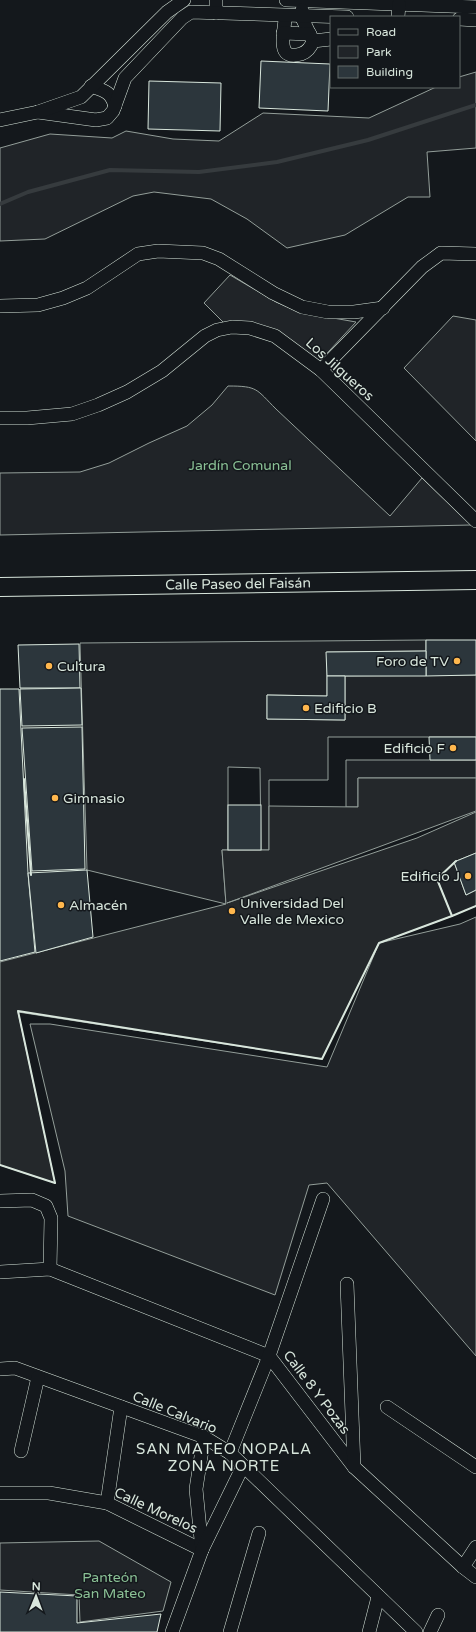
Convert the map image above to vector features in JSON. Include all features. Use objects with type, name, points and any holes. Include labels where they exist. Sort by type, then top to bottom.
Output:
[{"type":"street","points":[[0,120],[38,112],[81,97],[166,12],[184,0]]},
{"type":"street","points":[[216,0],[216,13]]},
{"type":"street","points":[[286,0],[399,11],[476,7]]},
{"type":"street","points":[[285,16],[282,44],[284,50],[288,54],[295,56],[303,54],[311,46],[311,37],[301,16],[302,1]]},
{"type":"street","points":[[38,112],[96,120],[107,118],[113,111],[126,78],[182,18],[191,12],[330,17]]},
{"type":"street","points":[[460,19],[476,20]]},
{"type":"street","points":[[283,33],[330,38]]},
{"type":"street","points":[[91,86],[105,91],[112,97],[115,106]]},
{"type":"street","points":[[81,97],[84,109],[96,120]]},
{"type":"street","points":[[0,306],[38,304],[63,298],[87,288],[138,254],[158,251],[203,253],[219,259],[273,293],[302,307],[334,312],[354,312],[383,308]]},
{"type":"street","points":[[321,370],[422,267],[441,253],[476,254]]},
{"type":"street","name":"Los Jilgueros","points":[[0,418],[27,418],[72,414],[98,405],[127,392],[162,371],[205,336],[217,330],[232,327],[250,328],[275,336],[321,370],[476,521]]},
{"type":"street","name":"Calle Paseo del Faisán","points":[[0,587],[476,580]]},
{"type":"street","points":[[230,1453],[269,1356],[323,1199]]},
{"type":"street","points":[[0,1201],[32,1200],[46,1206],[50,1218],[50,1269],[0,1272]]},
{"type":"street","name":"Calle 8 Y Pozas","points":[[50,1269],[269,1356],[354,1467],[463,1567],[476,1577]]},
{"type":"street","points":[[347,1284],[354,1467]]},
{"type":"street","name":"Calle Calvario","points":[[0,1369],[15,1368],[204,1437],[230,1453],[416,1632]]},
{"type":"street","points":[[21,1451],[38,1377]]},
{"type":"street","points":[[107,1504],[121,1407]]},
{"type":"street","points":[[387,1407],[476,1467]]},
{"type":"street","points":[[202,1550],[196,1489],[204,1437]]},
{"type":"street","points":[[172,1632],[202,1550],[243,1466]]},
{"type":"street","name":"Calle Morelos","points":[[0,1493],[49,1492],[107,1504],[202,1550]]},
{"type":"street","points":[[230,1632],[259,1533]]},
{"type":"street","points":[[463,1567],[476,1547]]},
{"type":"street","points":[[369,1632],[378,1597]]},
{"type":"street","points":[[430,1632],[438,1615]]},
{"type":"green space","points":[[476,72],[476,148],[427,152],[430,197],[408,197],[345,235],[287,248],[247,219],[211,199],[154,192],[133,196],[45,239],[0,241],[0,148],[50,134],[112,138],[126,131],[173,139],[219,141],[263,113],[369,118],[434,88],[460,88],[460,77]]},
{"type":"green space","points":[[230,275],[276,302],[299,312],[356,322],[317,364],[292,345],[225,324],[204,303]]},
{"type":"green space","points":[[453,316],[476,320],[476,441],[404,368]]},
{"type":"green space","name":"Jardín Comunal","points":[[228,386],[251,388],[260,393],[390,516],[422,478],[471,525],[0,535],[0,473],[80,472],[109,463],[187,426],[212,405]]},
{"type":"green space","points":[[426,640],[426,651],[327,652],[327,696],[267,695],[267,719],[345,720],[345,676],[476,675],[476,737],[328,737],[328,780],[269,780],[269,850],[261,850],[260,768],[228,767],[228,850],[222,850],[226,904],[87,870],[80,643]]},
{"type":"green space","points":[[346,760],[476,760],[476,778],[358,778],[358,807],[346,807]]},
{"type":"green space","points":[[454,862],[466,895],[476,890],[476,906],[452,916],[437,879]]},
{"type":"green space","points":[[476,917],[476,1356],[327,1183],[309,1185],[275,1295],[68,1216],[65,1171],[30,1024],[50,1024],[327,1067],[379,943],[460,924]]},
{"type":"green space","name":"Panteón San Mateo","points":[[99,1541],[171,1582],[163,1611],[80,1622],[79,1595],[0,1590],[0,1543]]},
{"type":"shaded area","points":[[358,778],[476,778],[476,811],[227,903],[417,838],[476,812],[476,853],[454,862],[437,879],[452,916],[379,943],[322,1059],[18,1012],[55,1183],[0,1165],[0,962],[226,904],[222,850],[269,850],[269,806],[358,807]]},
{"type":"building","points":[[261,61],[330,64],[328,111],[259,108]]},
{"type":"building","points":[[149,81],[221,83],[220,131],[148,129]]},
{"type":"building","points":[[426,640],[476,640],[476,675],[426,676]]},
{"type":"building","name":"Cultura","points":[[79,644],[80,688],[20,688],[18,645]]},
{"type":"building","points":[[426,651],[426,676],[327,676],[326,652]]},
{"type":"building","name":"Edificio B","points":[[327,676],[345,676],[345,720],[267,719],[267,695],[327,696]]},
{"type":"building","name":"Cultura","points":[[81,688],[82,725],[22,726],[20,689]]},
{"type":"building","points":[[0,689],[19,689],[28,873],[35,952],[0,961]]},
{"type":"building","name":"Gimnasio","points":[[82,727],[85,869],[32,871],[22,728]]},
{"type":"building","name":"Edificio F","points":[[429,737],[476,737],[476,760],[430,760]]},
{"type":"building","points":[[228,805],[261,805],[261,850],[228,850]]},
{"type":"building","name":"Edificio J","points":[[476,853],[476,890],[466,895],[454,862]]},
{"type":"building","name":"Almacén","points":[[87,870],[93,937],[36,953],[28,873]]},
{"type":"building","points":[[0,1592],[77,1596],[77,1623],[161,1614],[157,1632],[0,1632]]},
{"type":"waterway","points":[[0,204],[28,192],[110,170],[199,172],[277,162],[368,140],[476,105]]},
{"type":"wall","points":[[24,779],[31,875]]},
{"type":"wall","points":[[456,861],[437,879],[452,916],[476,906]]},
{"type":"wall","points":[[55,1183],[18,1011],[322,1059],[379,943],[452,916]]},
{"type":"wall","points":[[0,1165],[55,1183]]},
{"type":"place","name":"Foro de TV","points":[[457,661]]},
{"type":"place","name":"Cultura","points":[[49,666]]},
{"type":"place","name":"Edificio B","points":[[306,708]]},
{"type":"place","name":"Edificio F","points":[[453,748]]},
{"type":"place","name":"Gimnasio","points":[[55,798]]},
{"type":"place","name":"Edificio J","points":[[468,876]]},
{"type":"place","name":"Almacén","points":[[61,905]]},
{"type":"place","name":"Universidad Del Valle de Mexico","points":[[232,911]]},
{"type":"district","name":"SAN MATEO NOPALA ZONA NORTE","points":[[224,1458]]}]
